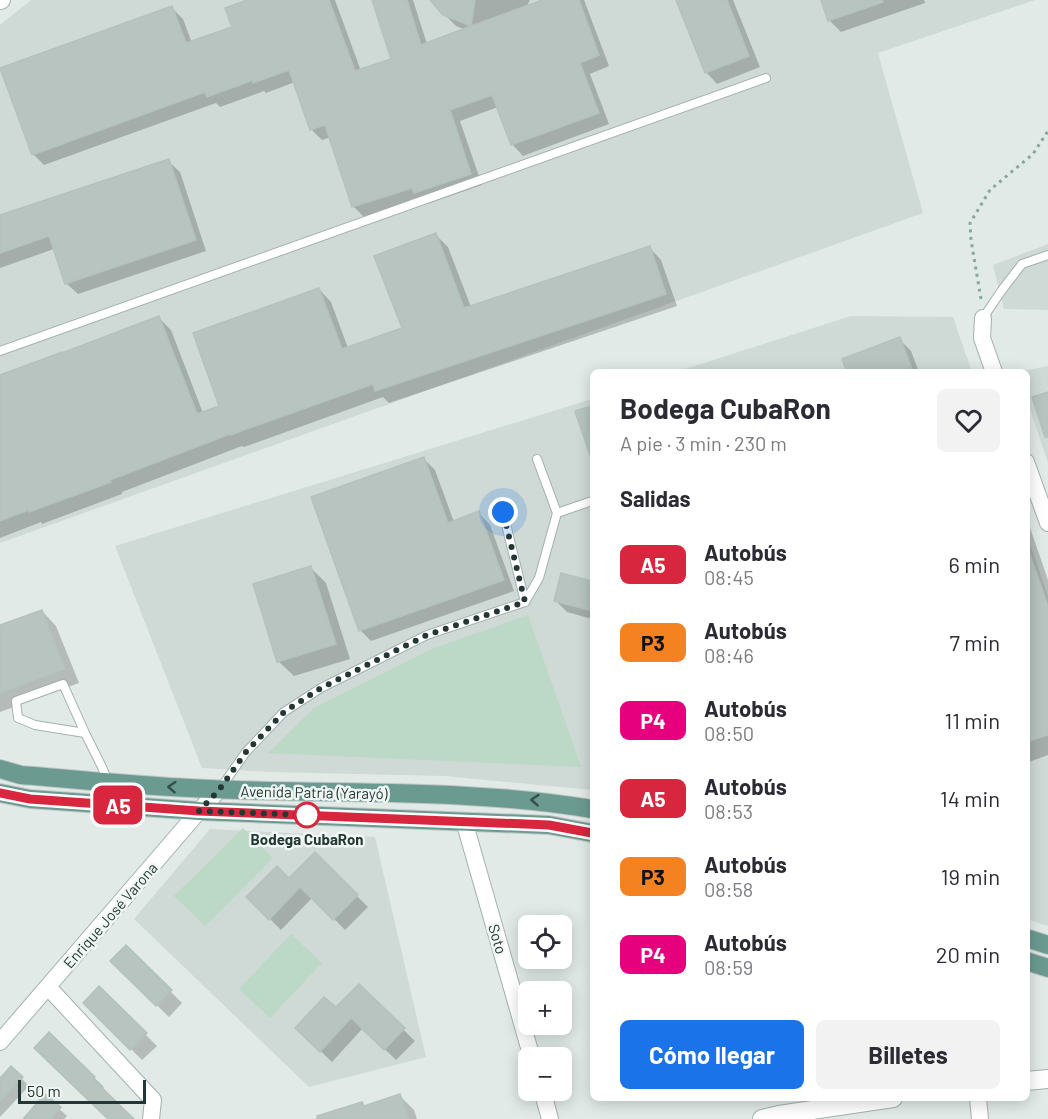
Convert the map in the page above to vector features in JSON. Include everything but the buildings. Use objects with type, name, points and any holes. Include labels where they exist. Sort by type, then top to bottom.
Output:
[{"type":"main road","name":"Avenida Patria (Yarayó)","points":[[0,768],[21,775],[219,790],[456,795],[590,808]]},
{"type":"main road","name":"Avenida Patria (Yarayó)","points":[[0,793],[30,799],[199,811],[549,825],[590,833]]},
{"type":"main road","points":[[1030,939],[1048,945]]},
{"type":"main road","points":[[1030,962],[1048,968]]},
{"type":"street","points":[[983,318],[982,338],[993,369]]},
{"type":"street","points":[[1030,473],[1048,523]]},
{"type":"street","name":"Enrique José Varona","points":[[0,1042],[219,790]]},
{"type":"street","name":"Soto","points":[[464,821],[529,1047]]},
{"type":"street","points":[[48,987],[153,1100],[152,1119]]},
{"type":"street","points":[[1030,1081],[1048,1079]]},
{"type":"street","points":[[545,1101],[550,1119]]},
{"type":"street","points":[[762,1119],[873,1101]]},
{"type":"street","points":[[978,1101],[980,1119]]},
{"type":"lane","points":[[0,351],[766,78]]},
{"type":"lane","points":[[983,318],[1022,264],[1048,255]]},
{"type":"lane","points":[[219,790],[246,752],[284,712],[321,688],[427,635],[525,602],[539,578],[557,513],[537,459]]},
{"type":"lane","points":[[557,513],[590,502]]},
{"type":"lane","points":[[503,512],[525,602]]},
{"type":"lane","points":[[85,733],[35,725],[18,718],[16,701],[63,684],[108,782]]},
{"type":"path","points":[[983,318],[970,223],[990,190],[1033,154],[1048,130]]},
{"type":"shaded area","points":[[31,0],[1035,0],[878,53],[923,213],[0,543],[0,25]]},
{"type":"shaded area","points":[[1048,244],[1048,310],[1004,309],[993,265]]},
{"type":"shaded area","points":[[851,316],[953,317],[971,369],[685,369]]},
{"type":"shaded area","points":[[1048,366],[1048,463],[1030,409],[1030,370]]},
{"type":"shaded area","points":[[590,400],[590,790],[444,776],[202,768],[115,546]]},
{"type":"shaded area","points":[[1030,544],[1048,596],[1048,926],[1030,920]]},
{"type":"shaded area","points":[[210,829],[375,837],[426,1057],[309,1087],[134,919]]},
{"type":"green space","points":[[528,615],[581,767],[268,753],[314,708],[432,649]]},
{"type":"green space","points":[[243,828],[273,858],[205,926],[174,896]]},
{"type":"green space","points":[[291,934],[322,963],[270,1018],[239,989]]},
{"type":"bus line","name":"A5","points":[[0,793],[30,799],[199,811],[549,825],[590,833]]},
{"type":"place","name":"Bodega CubaRon","points":[[307,815]]},
{"type":"route","points":[[307,815],[199,811],[219,790],[246,752],[284,712],[321,688],[427,635],[525,602],[503,512]]}]
